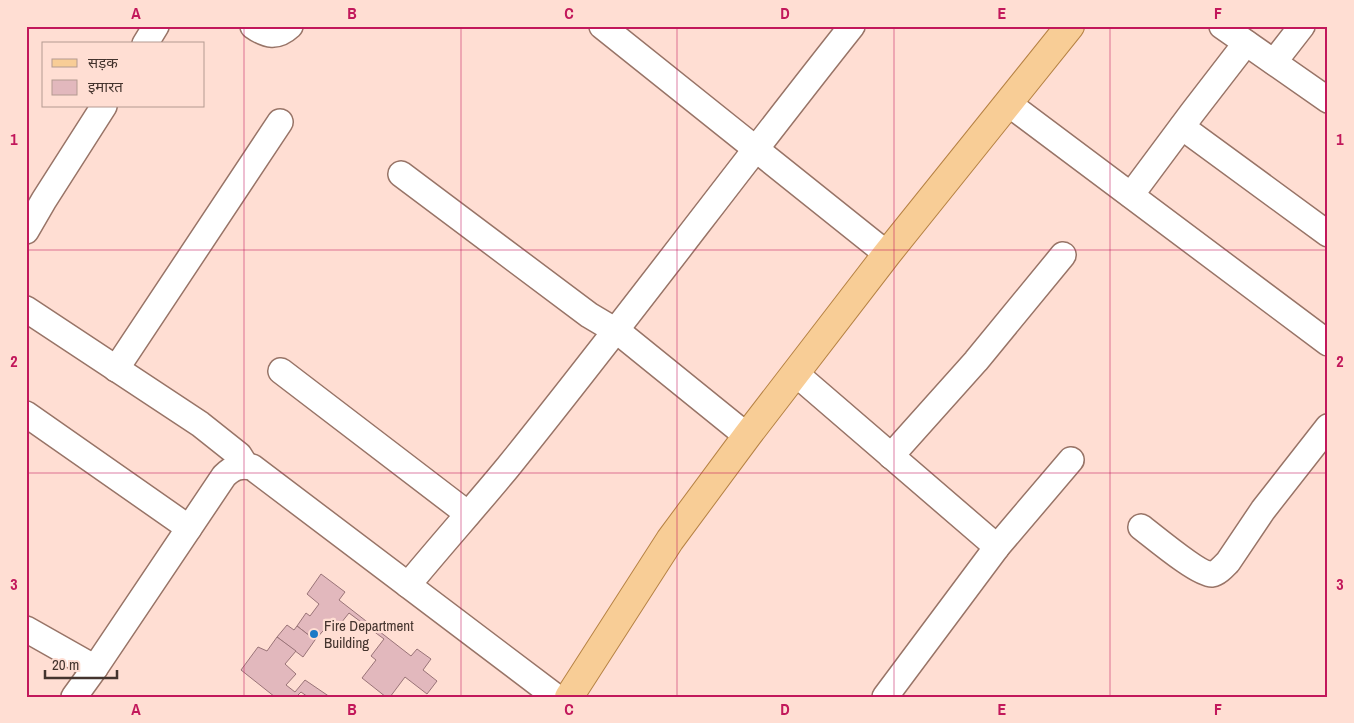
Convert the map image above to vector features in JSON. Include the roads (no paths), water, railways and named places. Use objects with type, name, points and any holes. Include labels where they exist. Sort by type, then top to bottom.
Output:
[{"type":"main road","points":[[569,697],[670,540],[747,436],[888,254],[1070,26]]},
{"type":"street","points":[[146,42],[156,26]]},
{"type":"street","points":[[253,26],[267,35],[276,34],[290,26]]},
{"type":"street","points":[[602,26],[888,254]]},
{"type":"street","points":[[408,585],[507,468],[852,26]]},
{"type":"street","points":[[1222,26],[1328,100]]},
{"type":"street","points":[[1274,62],[1302,26]]},
{"type":"street","points":[[1131,195],[1246,43]]},
{"type":"street","points":[[1009,104],[1328,343]]},
{"type":"street","points":[[26,231],[103,108]]},
{"type":"street","points":[[116,369],[280,122]]},
{"type":"street","points":[[1182,127],[1328,234]]},
{"type":"street","points":[[401,174],[589,315],[615,331],[747,436]]},
{"type":"street","points":[[891,456],[976,361],[1063,255]]},
{"type":"street","points":[[26,309],[200,424],[228,444],[240,455],[246,466]]},
{"type":"street","points":[[281,371],[468,514]]},
{"type":"street","points":[[795,373],[997,547]]},
{"type":"street","points":[[26,414],[189,528]]},
{"type":"street","points":[[1140,527],[1194,567],[1213,574],[1228,562],[1263,510],[1328,427]]},
{"type":"street","points":[[885,697],[997,547],[1070,460]]},
{"type":"street","points":[[74,697],[224,476],[231,468],[246,466],[252,467],[556,697]]},
{"type":"street","points":[[26,629],[95,668]]},
{"type":"place","name":"Fire Department Building","points":[[314,634]]}]
